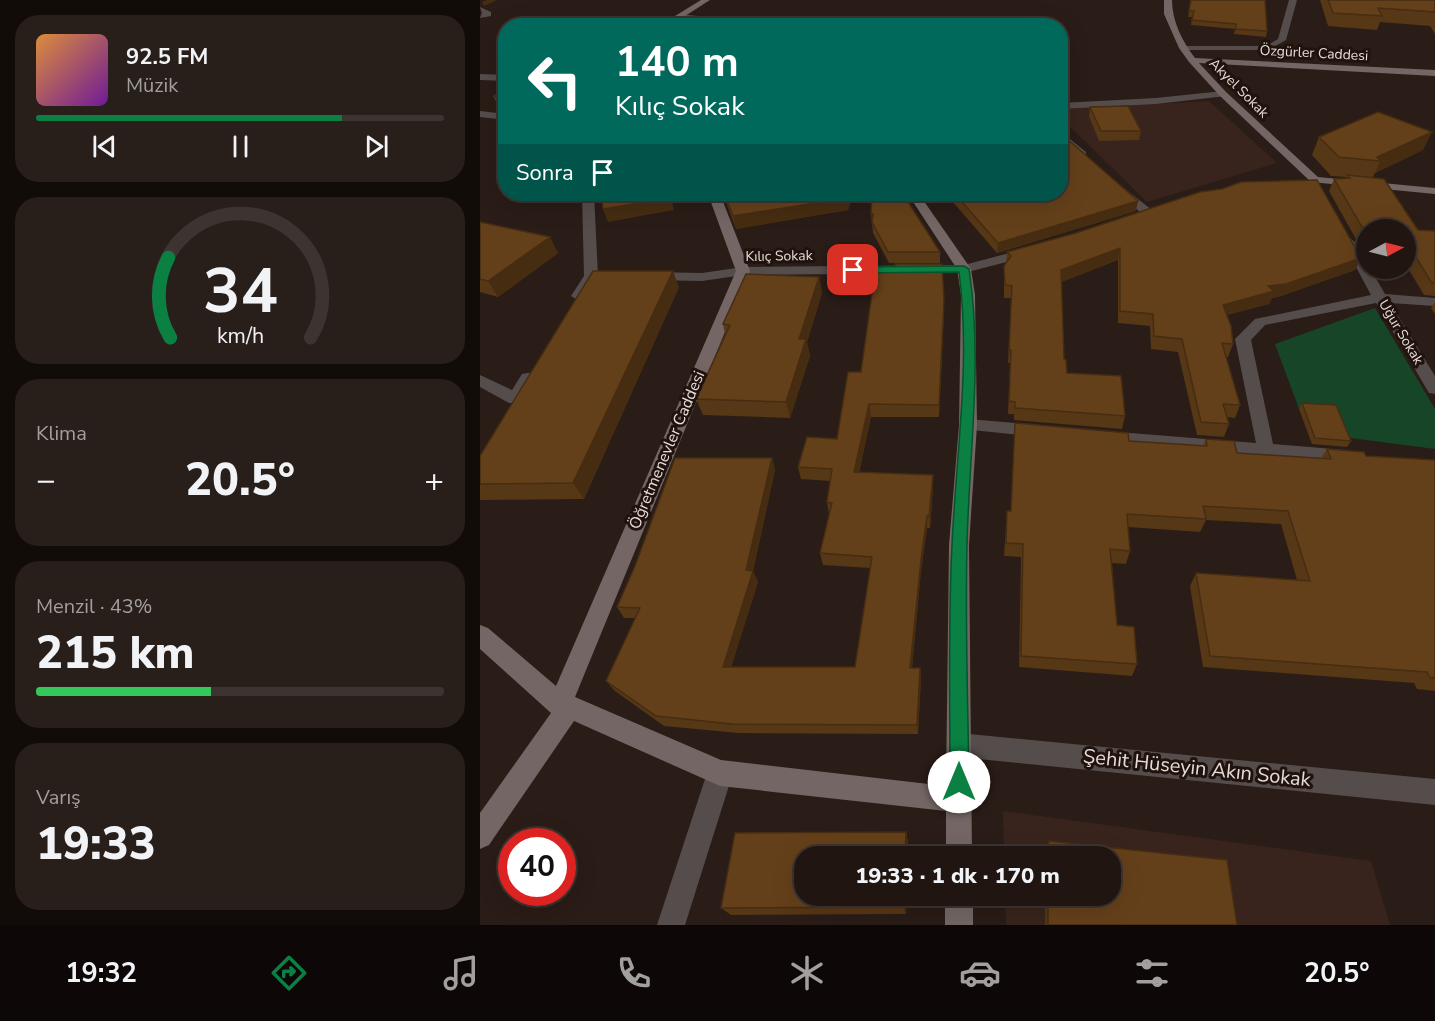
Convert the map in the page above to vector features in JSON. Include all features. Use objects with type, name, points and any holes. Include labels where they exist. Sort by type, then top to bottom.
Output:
[{"type":"street","points":[[675,18],[706,0]]},
{"type":"street","name":"Akyel Sokak","points":[[1168,0],[1168,14],[1183,48],[1192,60],[1223,94],[1316,180]]},
{"type":"street","points":[[1183,48],[1268,48],[1282,40],[1293,0]]},
{"type":"street","points":[[480,9],[488,14],[480,16]]},
{"type":"street","points":[[679,16],[697,18]]},
{"type":"street","name":"Özgürler Caddesi","points":[[1192,60],[1435,73]]},
{"type":"street","points":[[480,76],[498,77]]},
{"type":"street","points":[[1068,106],[1156,101],[1223,94]]},
{"type":"street","points":[[480,114],[498,116]]},
{"type":"street","points":[[1068,141],[1095,166]]},
{"type":"street","points":[[1316,180],[1326,200]]},
{"type":"street","points":[[1292,182],[1316,180],[1435,191]]},
{"type":"street","points":[[1113,182],[1148,213]]},
{"type":"street","points":[[573,304],[596,276],[589,201]]},
{"type":"street","points":[[717,201],[742,271]]},
{"type":"street","points":[[919,201],[964,269],[968,296],[968,425],[959,545],[959,846]]},
{"type":"street","name":"Uğur Sokak","points":[[1342,229],[1380,298],[1435,389]]},
{"type":"street","name":"Kılıç Sokak","points":[[635,276],[702,277],[742,271],[964,269],[1037,249]]},
{"type":"street","name":"Öğretmenevler Caddesi","points":[[480,836],[565,706],[742,271]]},
{"type":"street","points":[[1266,452],[1243,339],[1260,322],[1380,298],[1435,302]]},
{"type":"street","points":[[480,380],[515,399],[538,361]]},
{"type":"street","points":[[968,425],[1051,433]]},
{"type":"street","points":[[1087,436],[1368,459]]},
{"type":"street","points":[[480,635],[565,706],[720,773],[959,800]]},
{"type":"street","name":"Şehit Hüseyin Akın Sokak","points":[[959,745],[1435,792]]},
{"type":"street","points":[[671,925],[720,773]]},
{"type":"street","points":[[959,906],[959,925]]},
{"type":"shaded area","points":[[1209,101],[1277,163],[1147,202],[1068,125],[1068,109]]},
{"type":"shaded area","points":[[1003,811],[1371,861],[1390,925],[1006,925],[1005,906],[1121,906],[1121,846],[1004,846]]},
{"type":"green space","points":[[1375,308],[1435,409],[1435,449],[1343,437],[1299,409],[1275,344]]},
{"type":"building","points":[[1191,0],[1265,0],[1267,31],[1236,29],[1236,24],[1192,20],[1194,11],[1189,11]]},
{"type":"building","points":[[1328,0],[1435,0],[1435,12],[1378,8],[1382,16],[1333,13]]},
{"type":"building","points":[[1128,106],[1141,131],[1101,131],[1090,107]]},
{"type":"building","points":[[1378,112],[1432,132],[1377,157],[1380,161],[1339,157],[1319,137]]},
{"type":"building","points":[[1068,140],[1138,201],[998,243],[961,201],[1068,201]]},
{"type":"building","points":[[1347,175],[1384,179],[1411,219],[1357,219],[1334,179],[1350,178]]},
{"type":"building","points":[[1317,180],[1356,249],[1356,260],[1286,284],[1268,286],[1274,291],[1223,305],[1231,326],[1233,344],[1222,343],[1240,405],[1223,404],[1229,424],[1201,422],[1182,339],[1154,336],[1153,314],[1120,311],[1120,248],[1061,270],[1064,359],[1067,373],[1121,376],[1125,416],[1015,408],[1015,402],[1009,401],[1012,286],[1005,285],[1004,266],[1011,256],[1007,252],[1076,233],[1200,192],[1222,189],[1241,182]]},
{"type":"building","points":[[602,201],[652,201],[603,209]]},
{"type":"building","points":[[727,201],[828,201],[733,216]]},
{"type":"building","points":[[872,201],[907,201],[940,252],[888,252],[872,222],[873,214],[871,213]]},
{"type":"building","points":[[480,222],[550,237],[488,281],[480,279]]},
{"type":"building","points":[[1416,227],[1418,230],[1435,231],[1435,283],[1431,282],[1416,257]]},
{"type":"building","points":[[895,264],[942,264],[944,300],[939,405],[869,404],[854,472],[933,475],[921,560],[910,668],[920,668],[917,725],[732,724],[656,716],[606,681],[640,608],[617,607],[635,566],[675,458],[772,458],[746,570],[753,571],[723,667],[855,667],[872,557],[820,553],[832,503],[827,502],[832,469],[798,467],[807,437],[837,439],[848,372],[861,372],[875,272],[899,271]]},
{"type":"building","points":[[593,271],[673,271],[573,483],[480,484],[480,456]]},
{"type":"building","points":[[746,274],[819,277],[799,339],[806,339],[786,402],[696,399],[730,325],[723,324]]},
{"type":"building","points":[[1302,403],[1336,405],[1351,441],[1315,438]]},
{"type":"building","points":[[1015,423],[1128,433],[1129,441],[1207,446],[1206,439],[1234,441],[1237,453],[1331,459],[1327,449],[1364,452],[1366,456],[1435,460],[1435,678],[1430,678],[1427,672],[1210,656],[1196,573],[1310,581],[1288,511],[1203,506],[1206,519],[1127,514],[1130,551],[1110,549],[1117,625],[1134,627],[1137,664],[1021,656],[1023,544],[1006,543],[1007,511],[1011,511]]},
{"type":"building","points":[[906,832],[905,846],[794,846],[794,906],[903,907],[721,908],[735,833]]},
{"type":"building","points":[[1049,841],[1096,846],[1049,846]]},
{"type":"building","points":[[1121,849],[1227,860],[1237,925],[1048,925],[1048,906],[1121,906]]},
{"type":"route","points":[[853,270],[964,269],[968,296],[968,425],[959,545],[959,782]]}]
